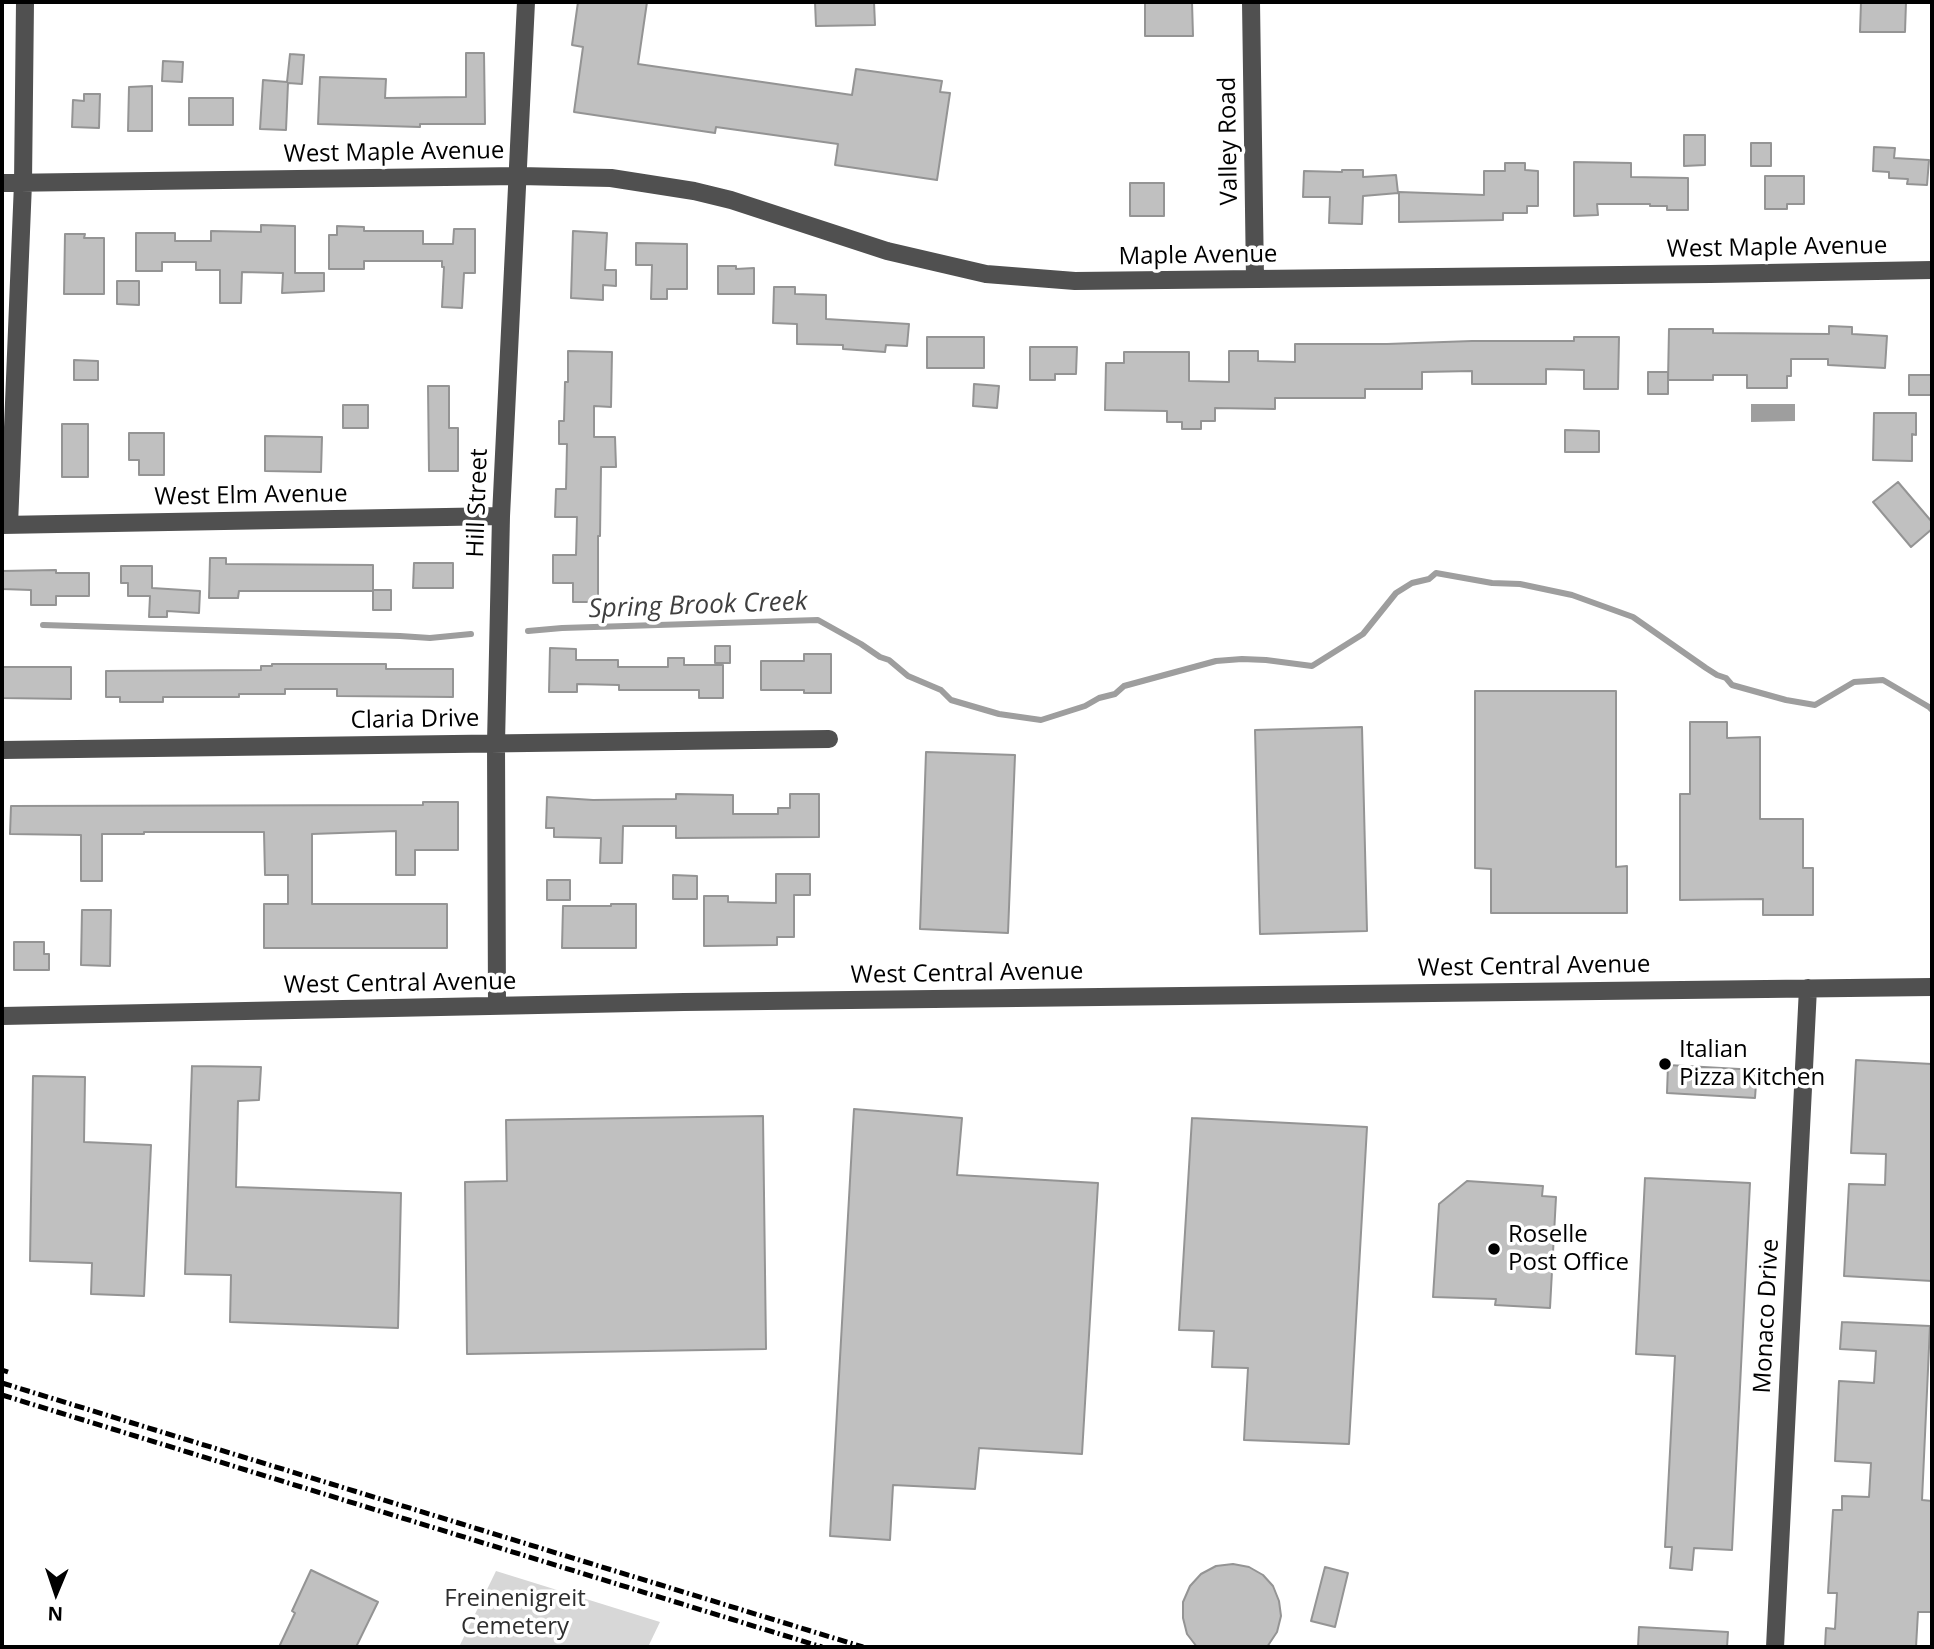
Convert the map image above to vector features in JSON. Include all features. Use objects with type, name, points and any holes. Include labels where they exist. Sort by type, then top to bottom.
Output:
[{"type":"street","points":[[6,525],[23,183],[25,2]]},
{"type":"street","name":"Hill Street","points":[[497,1006],[496,743],[501,516],[526,2]]},
{"type":"street","name":"Valley Road","points":[[1251,2],[1255,279]]},
{"type":"street","name":"West Maple Avenue","points":[[2,183],[519,176],[611,178],[694,191],[782,217]]},
{"type":"street","name":"Maple Avenue","points":[[782,217],[887,251],[986,274],[1075,281],[1622,276]]},
{"type":"street","name":"West Maple Avenue","points":[[1622,276],[1932,270]]},
{"type":"street","name":"West Elm Avenue","points":[[6,525],[501,516]]},
{"type":"street","name":"Claria Drive","points":[[2,750],[829,739]]},
{"type":"street","name":"West Central Avenue","points":[[2,1016],[684,1002],[1932,987]]},
{"type":"street","name":"Monaco Drive","points":[[1775,1647],[1808,988]]},
{"type":"green space","name":"Freinenigreit Cemetery","points":[[496,1571],[660,1622],[648,1647],[459,1647]]},
{"type":"shaded area","points":[[1751,404],[1795,404],[1795,421],[1751,422]]},
{"type":"building","points":[[578,2],[647,2],[638,64],[852,95],[856,69],[942,81],[940,92],[950,93],[937,180],[835,165],[838,144],[716,127],[715,133],[574,112],[583,47],[572,45]]},
{"type":"building","points":[[815,2],[874,2],[875,25],[816,26]]},
{"type":"building","points":[[1145,2],[1192,2],[1193,36],[1145,36]]},
{"type":"building","points":[[1861,2],[1906,2],[1905,32],[1860,32]]},
{"type":"building","points":[[466,53],[484,53],[485,124],[420,124],[420,127],[318,124],[320,77],[386,79],[385,98],[466,97]]},
{"type":"building","points":[[290,54],[304,55],[302,84],[288,83],[286,130],[260,129],[263,80],[287,82]]},
{"type":"building","points":[[163,61],[183,62],[182,82],[162,81]]},
{"type":"building","points":[[152,86],[152,131],[128,131],[129,87]]},
{"type":"building","points":[[84,94],[100,94],[99,128],[72,127],[73,100],[84,101]]},
{"type":"building","points":[[189,98],[233,98],[233,125],[189,125]]},
{"type":"building","points":[[1684,135],[1705,135],[1705,165],[1684,166]]},
{"type":"building","points":[[1751,143],[1771,143],[1771,166],[1751,166]]},
{"type":"building","points":[[1874,147],[1895,148],[1894,158],[1929,160],[1927,185],[1907,184],[1908,179],[1889,178],[1889,172],[1873,171]]},
{"type":"building","points":[[1574,162],[1631,163],[1631,177],[1688,178],[1688,210],[1667,210],[1667,206],[1650,204],[1597,204],[1598,215],[1574,216]]},
{"type":"building","points":[[1505,163],[1525,163],[1525,170],[1538,171],[1538,206],[1527,206],[1527,213],[1503,213],[1503,220],[1399,222],[1399,192],[1484,195],[1484,171],[1505,171]]},
{"type":"building","points":[[1363,170],[1363,177],[1396,175],[1398,193],[1363,196],[1362,224],[1329,223],[1330,197],[1303,197],[1304,171]]},
{"type":"building","points":[[1765,176],[1804,176],[1804,204],[1787,204],[1787,209],[1765,209]]},
{"type":"building","points":[[1130,183],[1164,183],[1164,216],[1130,216]]},
{"type":"building","points":[[261,225],[295,226],[295,273],[324,273],[324,291],[282,293],[283,273],[242,272],[241,303],[220,303],[220,270],[196,270],[196,262],[162,262],[162,271],[136,271],[136,233],[175,233],[175,241],[211,241],[211,231],[261,232]]},
{"type":"building","points":[[337,226],[364,227],[364,231],[423,231],[423,244],[453,244],[454,229],[475,229],[475,273],[464,273],[462,308],[442,307],[442,261],[364,261],[364,269],[329,269],[329,235],[337,235]]},
{"type":"building","points":[[573,231],[607,233],[605,270],[616,270],[616,286],[603,285],[603,300],[571,298]]},
{"type":"building","points":[[65,234],[104,238],[104,294],[64,294]]},
{"type":"building","points":[[636,243],[687,244],[687,289],[667,289],[667,299],[651,299],[652,265],[636,265]]},
{"type":"building","points":[[718,266],[754,268],[754,294],[718,294]]},
{"type":"building","points":[[117,281],[139,281],[139,305],[117,304]]},
{"type":"building","points":[[774,287],[795,287],[795,294],[826,295],[826,319],[909,324],[907,346],[886,345],[885,352],[843,349],[843,345],[797,344],[797,324],[773,323]]},
{"type":"building","points":[[1829,326],[1852,327],[1852,334],[1887,336],[1885,368],[1828,365],[1828,359],[1791,359],[1791,376],[1787,376],[1787,388],[1747,388],[1747,375],[1713,375],[1713,380],[1668,380],[1669,329],[1713,329],[1713,333],[1829,334]]},
{"type":"building","points":[[927,337],[984,337],[984,368],[927,368]]},
{"type":"building","points":[[1574,337],[1619,337],[1618,389],[1584,389],[1584,370],[1546,369],[1546,384],[1472,384],[1472,371],[1422,372],[1422,389],[1365,389],[1365,398],[1275,398],[1275,409],[1215,408],[1215,421],[1201,421],[1201,429],[1182,429],[1182,422],[1167,422],[1167,411],[1105,410],[1106,363],[1124,363],[1124,352],[1189,352],[1189,381],[1229,382],[1229,351],[1258,351],[1258,361],[1295,362],[1295,344],[1574,341]]},
{"type":"building","points":[[1030,347],[1077,347],[1076,374],[1055,374],[1055,380],[1030,380]]},
{"type":"building","points":[[568,351],[612,352],[611,407],[594,406],[594,437],[615,437],[616,467],[601,467],[598,602],[573,602],[573,583],[553,583],[553,555],[576,555],[577,517],[555,517],[556,489],[566,489],[567,444],[559,444],[559,421],[564,421]]},
{"type":"building","points":[[74,360],[98,361],[98,380],[74,380]]},
{"type":"building","points":[[1648,372],[1668,372],[1668,394],[1648,394]]},
{"type":"building","points":[[1909,375],[1931,375],[1931,395],[1909,395]]},
{"type":"building","points":[[974,384],[999,386],[997,408],[973,406]]},
{"type":"building","points":[[428,386],[449,386],[449,428],[458,428],[458,471],[429,471]]},
{"type":"building","points":[[343,405],[368,405],[368,428],[343,428]]},
{"type":"building","points":[[1874,413],[1916,413],[1916,435],[1912,434],[1912,461],[1873,460]]},
{"type":"building","points":[[62,424],[88,424],[88,477],[62,477]]},
{"type":"building","points":[[1565,430],[1599,431],[1599,452],[1565,452]]},
{"type":"building","points":[[129,433],[164,433],[164,475],[139,475],[139,460],[129,460]]},
{"type":"building","points":[[265,436],[322,437],[321,472],[265,471]]},
{"type":"building","points":[[1898,482],[1932,522],[1932,529],[1911,547],[1873,502]]},
{"type":"building","points":[[210,558],[226,558],[226,564],[373,565],[373,591],[239,591],[238,598],[209,598]]},
{"type":"building","points":[[414,563],[453,563],[453,588],[413,588]]},
{"type":"building","points":[[121,566],[152,566],[152,588],[200,591],[199,613],[167,611],[167,617],[149,617],[150,596],[128,596],[128,583],[121,583]]},
{"type":"building","points":[[56,570],[56,573],[89,573],[89,596],[56,596],[56,605],[31,605],[31,590],[2,589],[2,571]]},
{"type":"building","points":[[373,590],[391,590],[391,610],[373,610]]},
{"type":"building","points":[[715,646],[730,646],[730,663],[715,663]]},
{"type":"building","points":[[550,648],[576,649],[576,660],[618,660],[618,667],[668,667],[668,658],[684,658],[684,665],[723,665],[723,698],[699,698],[699,690],[619,690],[619,685],[577,684],[577,692],[549,692]]},
{"type":"building","points":[[804,654],[831,654],[831,693],[761,690],[761,661],[804,661]]},
{"type":"building","points":[[386,664],[386,669],[453,669],[453,697],[337,696],[337,689],[285,689],[285,694],[163,697],[163,702],[120,702],[120,697],[106,697],[106,671],[261,670],[261,666]]},
{"type":"building","points":[[2,667],[71,667],[71,699],[2,698]]},
{"type":"building","points":[[1475,691],[1616,691],[1616,867],[1627,866],[1627,913],[1491,913],[1491,869],[1475,868]]},
{"type":"building","points":[[1690,722],[1727,722],[1727,738],[1760,737],[1760,819],[1803,819],[1803,868],[1813,868],[1813,915],[1763,915],[1763,899],[1680,900],[1680,794],[1690,794]]},
{"type":"building","points":[[1362,727],[1367,931],[1260,934],[1255,730]]},
{"type":"building","points":[[926,752],[1015,755],[1008,933],[920,929]]},
{"type":"building","points":[[676,794],[733,795],[733,814],[778,814],[778,808],[790,808],[790,794],[819,794],[819,837],[676,838],[676,826],[623,826],[622,863],[600,863],[601,838],[554,837],[554,828],[546,828],[547,797],[593,800],[676,799]]},
{"type":"building","points":[[423,802],[458,802],[458,850],[415,850],[415,875],[396,875],[396,831],[312,834],[312,904],[447,904],[447,948],[264,948],[264,904],[288,904],[288,875],[265,875],[264,832],[102,834],[102,881],[81,881],[81,835],[10,834],[11,806],[423,805]]},
{"type":"building","points":[[776,874],[810,874],[810,895],[794,895],[794,937],[777,937],[777,945],[704,946],[704,896],[728,896],[728,902],[776,903]]},
{"type":"building","points":[[673,875],[697,876],[697,899],[673,899]]},
{"type":"building","points":[[547,880],[570,880],[570,900],[547,900]]},
{"type":"building","points":[[636,904],[636,948],[562,948],[563,906]]},
{"type":"building","points":[[82,910],[111,910],[110,966],[81,965]]},
{"type":"building","points":[[14,942],[44,942],[44,954],[49,954],[49,970],[14,970]]},
{"type":"building","points":[[1856,1060],[1932,1064],[1932,1281],[1844,1276],[1849,1184],[1885,1185],[1886,1154],[1851,1153]]},
{"type":"building","points":[[1668,1065],[1757,1070],[1755,1098],[1667,1093]]},
{"type":"building","points":[[192,1066],[261,1067],[259,1100],[238,1101],[236,1187],[401,1193],[398,1328],[230,1322],[231,1275],[185,1274]]},
{"type":"building","points":[[33,1076],[85,1077],[84,1142],[151,1145],[144,1296],[91,1294],[92,1263],[30,1261]]},
{"type":"building","points":[[854,1109],[962,1118],[957,1175],[1098,1183],[1082,1454],[979,1448],[975,1489],[893,1485],[890,1540],[830,1536]]},
{"type":"building","points":[[763,1116],[766,1349],[467,1354],[465,1182],[507,1181],[506,1120]]},
{"type":"building","points":[[1192,1118],[1367,1127],[1349,1444],[1244,1440],[1248,1368],[1212,1367],[1214,1331],[1179,1330]]},
{"type":"building","points":[[1645,1178],[1750,1183],[1732,1550],[1694,1548],[1692,1570],[1670,1568],[1672,1547],[1665,1547],[1675,1356],[1636,1354]]},
{"type":"building","points":[[1467,1181],[1543,1186],[1542,1196],[1556,1197],[1550,1308],[1495,1305],[1496,1299],[1433,1297],[1439,1204]]},
{"type":"building","points":[[1842,1322],[1930,1326],[1922,1500],[1932,1501],[1932,1612],[1918,1612],[1916,1647],[1825,1647],[1826,1628],[1835,1629],[1837,1593],[1828,1593],[1833,1510],[1842,1510],[1842,1496],[1869,1497],[1871,1463],[1835,1461],[1839,1381],[1874,1383],[1876,1351],[1840,1349]]},
{"type":"building","points":[[1233,1564],[1249,1567],[1263,1575],[1273,1586],[1281,1616],[1277,1632],[1267,1647],[1197,1647],[1187,1634],[1183,1602],[1190,1586],[1201,1574],[1216,1566]]},
{"type":"building","points":[[1325,1567],[1348,1573],[1335,1627],[1311,1621]]},
{"type":"building","points":[[311,1570],[378,1602],[356,1647],[279,1647]]},
{"type":"building","points":[[1639,1627],[1728,1632],[1727,1647],[1638,1647]]},
{"type":"waterway","name":"Spring Brook Creek","points":[[528,631],[818,620],[889,660],[908,676],[941,690],[951,700],[999,714],[1041,720],[1115,694],[1124,686],[1216,661],[1266,660],[1312,666],[1363,634],[1396,593],[1412,583],[1429,579],[1436,573],[1492,583],[1520,584],[1572,595],[1633,617],[1706,668],[1726,678],[1732,685],[1786,700],[1815,705],[1854,682],[1883,680],[1932,710]]},
{"type":"waterway","name":"Spring Brook Creek","points":[[43,625],[430,638],[471,634]]},
{"type":"railway","points":[[2,1370],[8,1372]]},
{"type":"railway","points":[[2,1383],[863,1647]]},
{"type":"railway","points":[[2,1395],[822,1647]]},
{"type":"place","name":"Italian Pizza Kitchen","points":[[1665,1064]]},
{"type":"place","name":"Roselle Post Office","points":[[1494,1249]]}]
